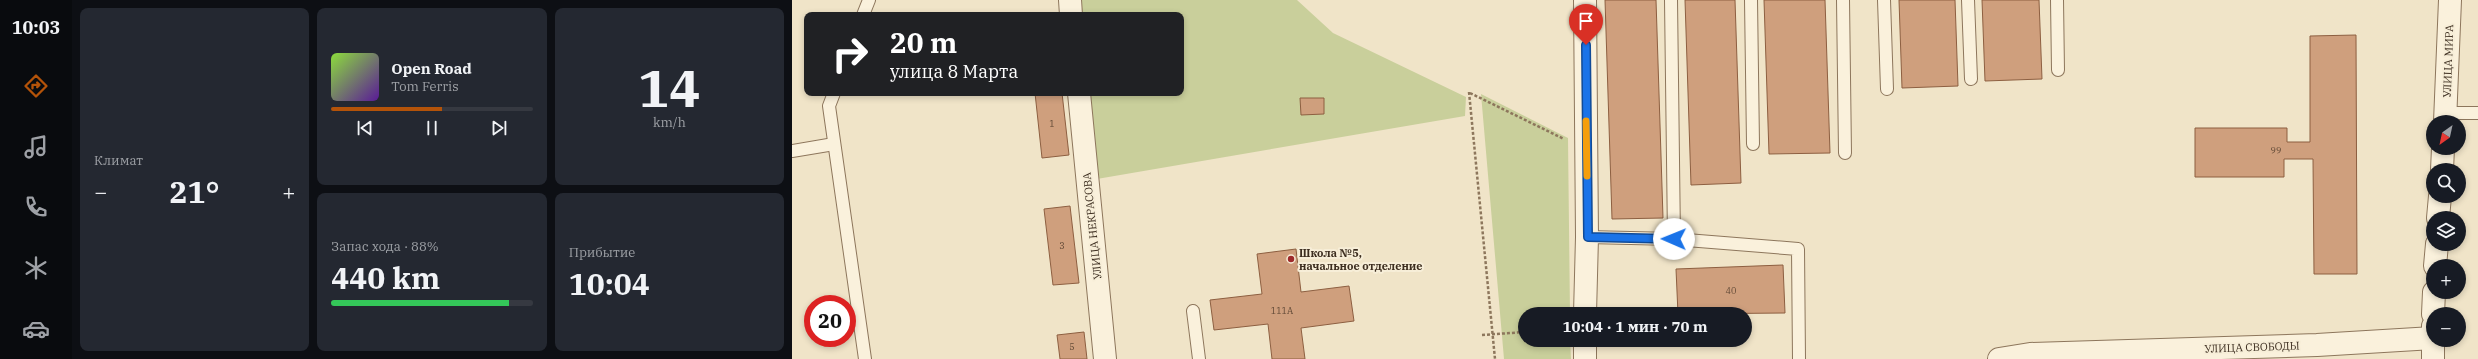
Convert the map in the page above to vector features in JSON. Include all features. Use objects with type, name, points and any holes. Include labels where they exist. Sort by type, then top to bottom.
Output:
[{"type":"street","points":[[1070,0],[1071,12]]},
{"type":"street","points":[[1585,0],[1588,237],[1585,307]]},
{"type":"street","name":"УЛИЦА МИРА","points":[[2445,115],[2450,0]]},
{"type":"street","name":"УЛИЦА НЕКРАСОВА","points":[[1079,96],[1105,359]]},
{"type":"street","name":"УЛИЦА СВОБОДЫ","points":[[1999,359],[2030,354],[2316,352],[2426,339]]},
{"type":"street","points":[[1585,347],[1585,359]]},
{"type":"street","points":[[2433,347],[2433,359]]},
{"type":"lane","points":[[864,12],[869,0]]},
{"type":"lane","points":[[1671,0],[1674,239]]},
{"type":"lane","points":[[1751,0],[1753,144]]},
{"type":"lane","points":[[1843,0],[1844,153]]},
{"type":"lane","points":[[1884,0],[1887,89]]},
{"type":"lane","points":[[1968,0],[1971,79]]},
{"type":"lane","points":[[2057,0],[2058,70]]},
{"type":"lane","points":[[833,96],[829,106],[865,359]]},
{"type":"lane","points":[[2465,115],[2478,113]]},
{"type":"lane","points":[[792,151],[834,144]]},
{"type":"lane","points":[[1588,237],[1674,239],[1798,249],[1799,359]]},
{"type":"lane","points":[[1193,311],[1199,359]]},
{"type":"path","points":[[1495,359],[1469,92],[1587,150]]},
{"type":"path","points":[[1482,335],[1518,333]]},
{"type":"green space","points":[[1081,0],[1297,0],[1333,33],[1466,97],[1465,116],[1091,180],[1086,96],[1184,96],[1184,12],[1082,12]]},
{"type":"green space","points":[[1481,94],[1568,138],[1570,307],[1518,307],[1518,347],[1570,347],[1571,359],[1504,359]]},
{"type":"building","points":[[1605,0],[1656,0],[1663,218],[1612,219]]},
{"type":"building","points":[[1685,0],[1735,0],[1741,183],[1691,185]]},
{"type":"building","points":[[1764,0],[1825,0],[1830,153],[1769,154]]},
{"type":"building","points":[[1899,0],[1955,0],[1958,86],[1902,88]]},
{"type":"building","points":[[1982,0],[2039,0],[2042,79],[1985,81]]},
{"type":"building","points":[[2356,35],[2357,274],[2314,274],[2313,159],[2284,159],[2284,177],[2195,177],[2195,128],[2287,128],[2287,142],[2310,142],[2310,36]]},
{"type":"building","points":[[1035,96],[1062,96],[1069,155],[1042,158]]},
{"type":"building","points":[[1300,98],[1324,98],[1324,114],[1301,115]]},
{"type":"building","points":[[1070,206],[1079,283],[1053,285],[1044,209]]},
{"type":"building","points":[[1296,249],[1301,292],[1349,286],[1354,321],[1301,328],[1305,359],[1272,359],[1268,324],[1214,330],[1210,300],[1262,294],[1257,254]]},
{"type":"building","points":[[1783,265],[1785,313],[1752,313],[1752,307],[1678,307],[1676,269]]},
{"type":"building","points":[[1084,332],[1087,359],[1060,359],[1057,335]]},
{"type":"slow traffic","points":[[1586,121],[1587,176]]},
{"type":"place","name":"Школа №5, начальное отделение","points":[[1291,259]]},
{"type":"route","points":[[1586,45],[1588,237],[1674,239]]}]
